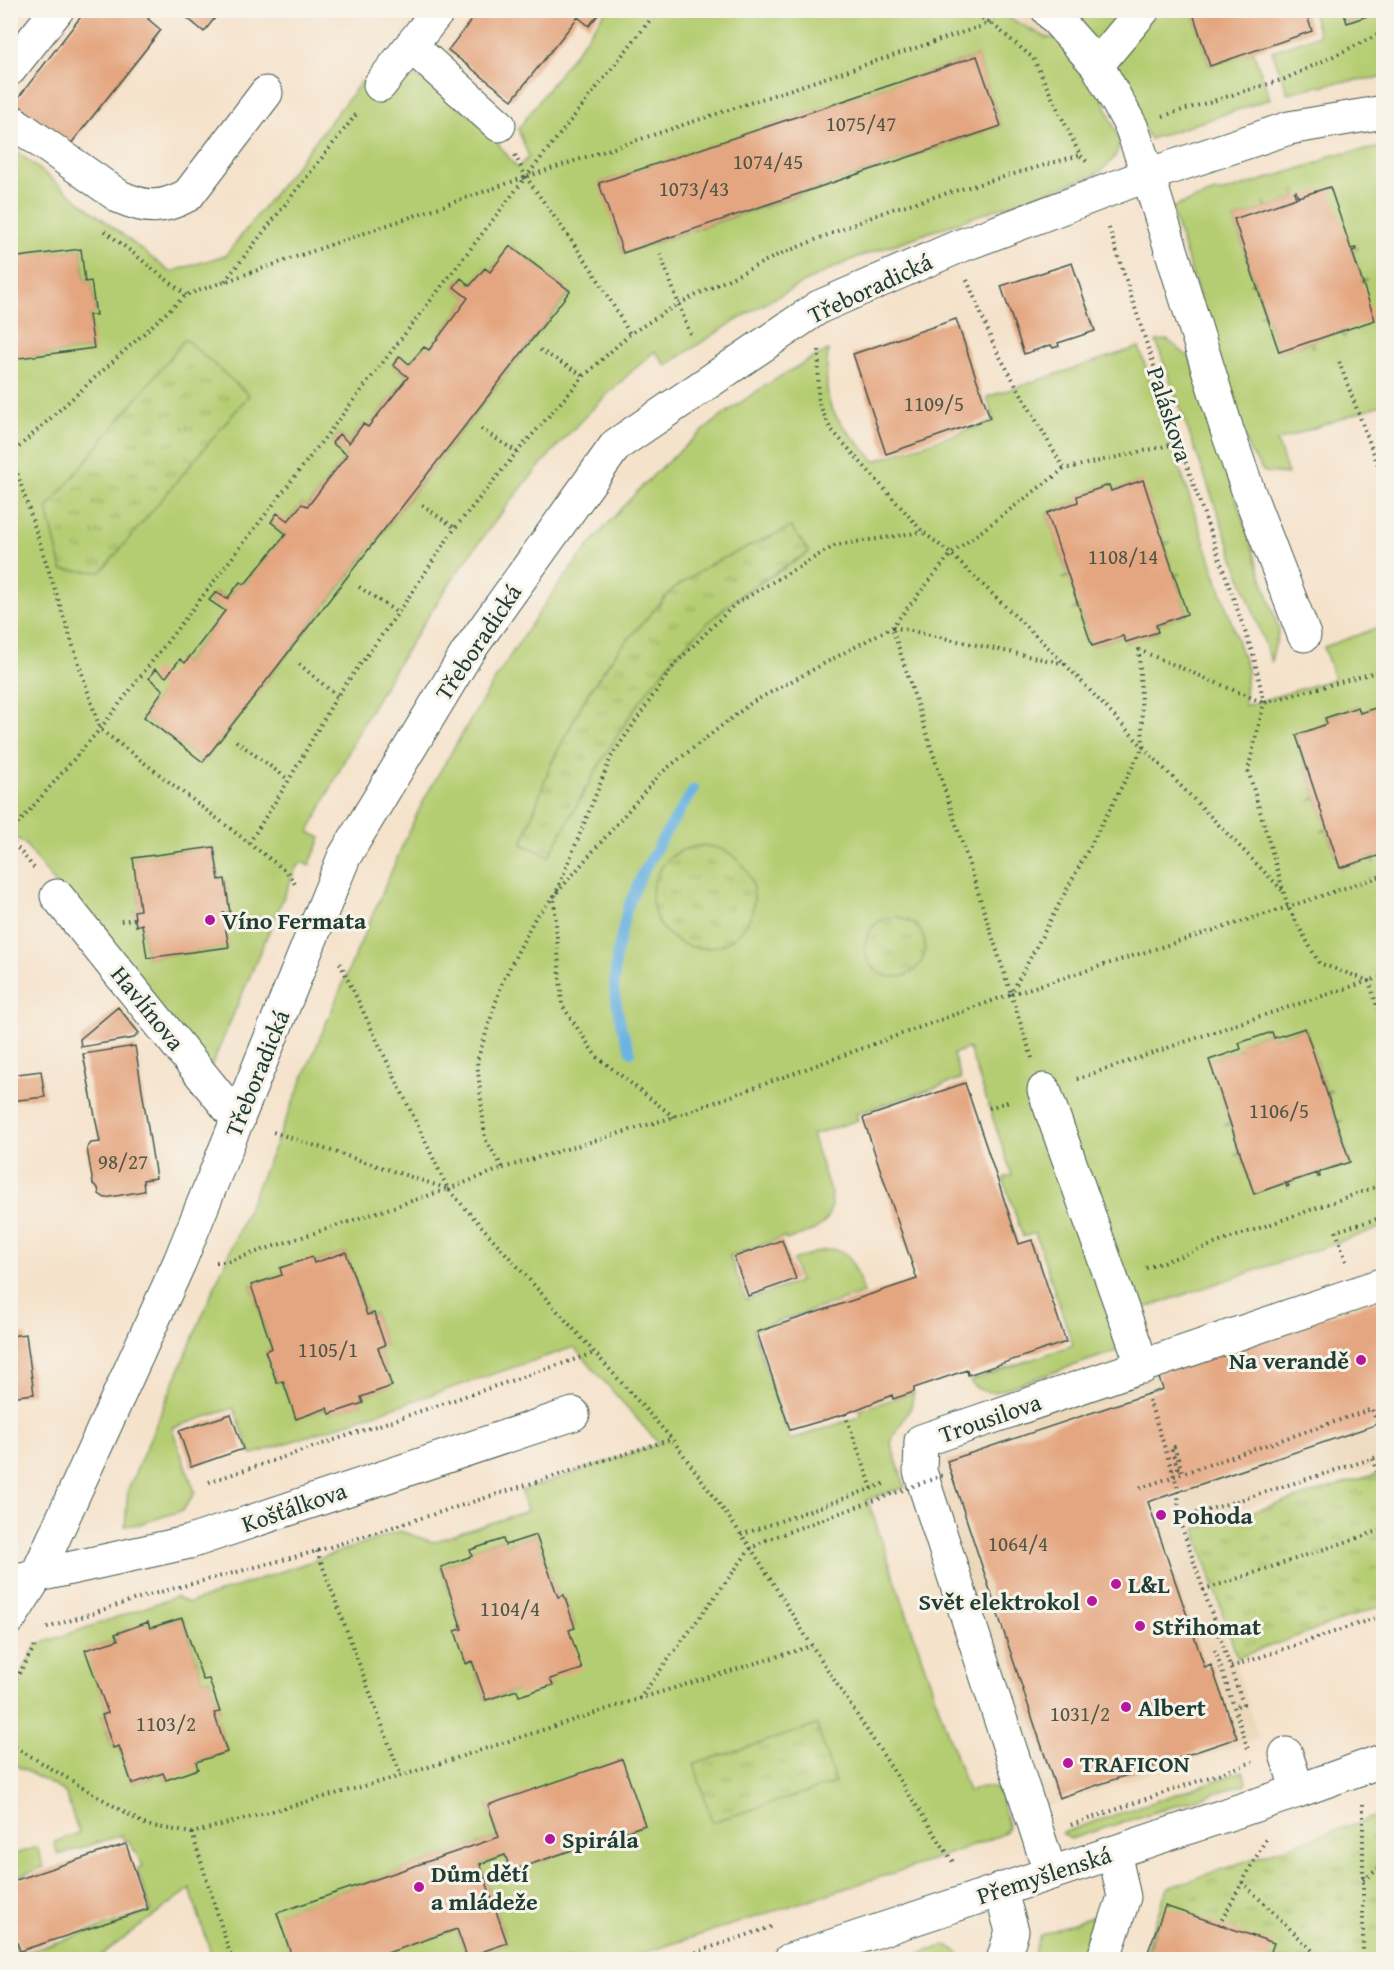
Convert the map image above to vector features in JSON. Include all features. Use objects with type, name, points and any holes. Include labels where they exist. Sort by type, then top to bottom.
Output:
[{"type":"street","points":[[10,69],[57,10]]},
{"type":"street","points":[[380,85],[440,10]]},
{"type":"street","name":"Paláskova","points":[[1048,10],[1097,65],[1131,126],[1149,175],[1227,430],[1304,635]]},
{"type":"street","points":[[1097,65],[1143,10]]},
{"type":"street","points":[[411,46],[499,124]]},
{"type":"street","points":[[10,120],[120,197],[138,205],[156,206],[171,204],[188,195],[266,93]]},
{"type":"street","name":"Třeboradická","points":[[10,1618],[23,1579],[180,1261],[344,857],[467,653],[616,445],[819,307],[955,248],[1149,175],[1289,128],[1383,112]]},
{"type":"street","name":"Havlínova","points":[[57,896],[238,1120]]},
{"type":"street","points":[[1040,1079],[1143,1367]]},
{"type":"street","name":"Trousilova","points":[[1050,1872],[920,1471],[921,1441],[1370,1288]]},
{"type":"street","name":"Košťálkova","points":[[23,1579],[190,1542],[573,1414]]},
{"type":"street","points":[[1286,1754],[1298,1791]]},
{"type":"street","name":"Přemyšlenská","points":[[790,1959],[1298,1791],[1383,1760]]},
{"type":"street","points":[[1103,1959],[1124,1897],[1113,1852]]},
{"type":"street","points":[[1000,1890],[1012,1931],[1003,1959]]},
{"type":"path","points":[[10,833],[100,729],[526,177],[658,10]]},
{"type":"path","points":[[966,10],[991,23],[1033,58],[1080,154],[1089,164]]},
{"type":"path","points":[[955,1865],[751,1548],[672,1439],[448,1189],[319,921],[287,872],[100,729],[11,453],[186,295],[526,177],[991,23]]},
{"type":"path","points":[[1131,126],[1285,79],[1383,32]]},
{"type":"path","points":[[225,281],[380,85]]},
{"type":"path","points":[[499,124],[526,177],[593,271],[630,334]]},
{"type":"path","name":"Paláskova","points":[[1108,222],[1179,442],[1254,657],[1264,703],[1248,770],[1288,907],[1319,963],[1370,981]]},
{"type":"path","points":[[955,248],[996,350],[1064,470]]},
{"type":"path","points":[[660,254],[690,334]]},
{"type":"path","points":[[819,307],[818,401],[830,428],[923,532],[951,554],[1065,664],[1283,891]]},
{"type":"path","points":[[540,350],[584,376]]},
{"type":"path","points":[[1339,362],[1380,470]]},
{"type":"path","points":[[481,429],[517,452]]},
{"type":"path","points":[[503,1168],[485,1138],[477,1061],[502,982],[535,918],[661,773],[751,703],[892,627],[951,554],[1064,470],[1179,442]]},
{"type":"path","points":[[422,505],[455,528]]},
{"type":"path","points":[[674,1117],[596,1056],[562,1005],[554,898],[611,758],[674,665],[735,604],[836,545],[923,532]]},
{"type":"path","points":[[359,587],[398,613]]},
{"type":"path","points":[[892,627],[1065,664]]},
{"type":"path","points":[[892,627],[1040,1079]]},
{"type":"path","points":[[1011,994],[1143,747],[1139,651],[1264,703],[1383,670]]},
{"type":"path","points":[[299,664],[338,696]]},
{"type":"path","points":[[236,741],[289,780]]},
{"type":"path","points":[[180,1261],[226,1262],[448,1189],[503,1168],[674,1117],[1011,994],[1383,875]]},
{"type":"path","points":[[989,1108],[1040,1079],[1240,1023],[1383,976]]},
{"type":"path","points":[[1370,981],[1383,1028]]},
{"type":"path","points":[[238,1120],[448,1189]]},
{"type":"path","points":[[1111,1280],[1383,1184]]},
{"type":"path","points":[[1370,1288],[1336,1232],[1383,1216]]},
{"type":"path","points":[[209,1482],[594,1353]]},
{"type":"path","points":[[1151,1407],[1178,1488],[1179,1519],[1243,1704],[1233,1707]]},
{"type":"path","points":[[1140,1488],[1372,1409],[1379,1428],[1383,1427]]},
{"type":"path","points":[[845,1414],[872,1488]]},
{"type":"path","points":[[46,1628],[145,1596],[317,1551],[672,1439]]},
{"type":"path","points":[[1172,1469],[1178,1467],[1171,1448],[1174,1447],[1184,1474]]},
{"type":"path","points":[[1179,1519],[1383,1455]]},
{"type":"path","points":[[1373,1459],[1383,1489]]},
{"type":"path","points":[[638,1699],[751,1548],[766,1540],[944,1475]]},
{"type":"path","points":[[741,1535],[850,1496]]},
{"type":"path","points":[[1203,1590],[1383,1529]]},
{"type":"path","points":[[317,1551],[401,1776]]},
{"type":"path","points":[[1231,1667],[1383,1615]]},
{"type":"path","points":[[10,1689],[40,1638]]},
{"type":"path","points":[[10,1744],[146,1825],[192,1833],[401,1776],[638,1699],[812,1646]]},
{"type":"path","points":[[1215,1650],[1253,1762]]},
{"type":"path","points":[[1039,1836],[1253,1762],[1286,1754]]},
{"type":"path","points":[[1363,1800],[1363,1959]]},
{"type":"path","points":[[192,1833],[232,1959]]},
{"type":"path","points":[[1219,1925],[1269,1834]]},
{"type":"path","points":[[1363,1880],[1383,1865]]},
{"type":"path","points":[[1242,1882],[1322,1959]]},
{"type":"shaded area","points":[[995,11],[1083,11],[1064,38],[1047,38]]},
{"type":"shaded area","points":[[1383,1274],[1383,1464],[1191,1525],[1259,1739],[1034,1811],[903,1433]]},
{"type":"green space","points":[[606,11],[995,11],[1047,38],[1064,38],[1083,11],[1192,11],[1210,66],[1253,51],[1270,99],[1150,139],[1129,101],[1126,79],[1101,55],[1097,84],[1119,140],[1119,146],[1112,160],[1095,175],[858,257],[808,280],[759,307],[666,366],[655,351],[620,382],[556,448],[497,518],[443,593],[405,653],[366,718],[309,832],[321,838],[309,866],[302,862],[296,868],[211,1067],[193,1063],[25,844],[11,834],[10,346],[13,359],[93,348],[89,315],[96,314],[91,281],[85,282],[81,249],[11,258],[11,147],[170,272],[226,255],[362,81],[387,99],[398,85],[407,79],[412,77],[424,80],[486,128],[517,168],[529,157],[518,129]],"holes":[[[977,56],[1001,126],[623,253],[600,183]],[[511,246],[570,292],[203,762],[144,717],[163,690],[180,659],[185,663],[225,611],[209,600],[216,592],[227,599],[240,582],[245,584],[286,534],[271,522],[288,521],[302,504],[308,506],[347,455],[332,442],[339,434],[349,443],[363,424],[368,427],[408,377],[393,365],[399,357],[409,364],[424,347],[429,350],[468,298],[454,287],[461,278],[470,286],[485,268],[490,272]],[[214,847],[219,880],[225,880],[230,912],[223,913],[228,947],[147,958],[142,924],[136,925],[134,911],[140,910],[134,858]]]},
{"type":"green space","points":[[1312,11],[1343,11],[1347,23],[1383,11],[1383,78],[1336,83],[1288,93],[1272,51],[1319,35]]},
{"type":"green space","points":[[1383,147],[1383,404],[1277,441],[1288,474],[1264,472],[1249,450],[1171,208],[1215,192],[1224,192],[1321,162],[1329,156]],"holes":[[[1296,191],[1298,197],[1351,249],[1357,248],[1352,251],[1361,280],[1368,279],[1362,282],[1343,331],[1345,337],[1341,331],[1312,341],[1314,347],[1310,342],[1279,352],[1266,314],[1259,315],[1265,312],[1255,284],[1249,284],[1255,282],[1234,219],[1266,208],[1264,202],[1267,208],[1296,198],[1294,192]]]},
{"type":"green space","points":[[185,339],[249,395],[101,572],[62,570],[47,509]]},
{"type":"green space","points":[[1168,340],[1191,359],[1279,630],[1271,661],[1156,341]]},
{"type":"green space","points":[[1139,347],[1247,669],[1244,706],[1334,679],[1324,647],[1383,626],[1383,705],[1360,713],[1358,707],[1325,718],[1327,724],[1296,735],[1316,797],[1310,801],[1317,799],[1327,828],[1321,832],[1327,830],[1340,868],[1372,858],[1374,864],[1373,857],[1383,854],[1383,1227],[1130,1313],[1140,1343],[995,1392],[981,1390],[970,1381],[1073,1345],[1035,1233],[1023,1237],[1003,1178],[1012,1175],[969,1048],[953,1054],[961,1079],[856,1114],[858,1120],[812,1135],[831,1194],[832,1206],[826,1220],[814,1230],[786,1240],[784,1237],[730,1256],[746,1300],[799,1282],[793,1260],[833,1249],[847,1255],[853,1264],[864,1293],[753,1330],[790,1440],[861,1416],[860,1410],[914,1392],[911,1407],[891,1444],[905,1487],[866,1500],[968,1792],[980,1787],[997,1790],[1000,1793],[1008,1825],[1007,1830],[1001,1835],[921,1864],[625,1959],[367,1959],[457,1929],[467,1957],[507,1943],[480,1864],[505,1855],[511,1871],[645,1825],[488,1805],[499,1837],[278,1913],[293,1959],[213,1959],[190,1889],[96,1959],[11,1959],[10,1933],[18,1954],[21,1954],[151,1911],[137,1869],[143,1866],[128,1840],[124,1841],[122,1835],[58,1855],[54,1842],[79,1833],[65,1792],[17,1766],[11,1769],[11,1694],[36,1645],[175,1597],[189,1603],[400,1531],[433,1542],[527,1511],[521,1491],[659,1444],[574,1347],[251,1455],[234,1408],[172,1428],[195,1492],[183,1510],[140,1524],[125,1526],[128,1490],[414,820],[435,780],[499,673],[575,563],[663,466],[713,423],[768,384],[828,350],[827,388],[832,409],[842,425],[875,461],[994,421],[987,397]],"holes":[[[1142,481],[1164,543],[1171,542],[1164,545],[1174,575],[1181,573],[1175,576],[1187,614],[1156,625],[1158,632],[1126,642],[1123,636],[1092,646],[1079,608],[1072,610],[1079,606],[1069,577],[1062,578],[1068,576],[1047,513],[1078,502],[1077,496],[1109,485],[1111,491]],[[809,552],[732,602],[674,657],[650,687],[607,752],[549,856],[522,844],[551,764],[587,695],[616,653],[672,590]],[[1305,1028],[1326,1091],[1333,1090],[1327,1093],[1336,1121],[1343,1121],[1337,1123],[1350,1162],[1319,1172],[1319,1179],[1317,1173],[1287,1183],[1288,1189],[1285,1183],[1254,1193],[1241,1155],[1234,1155],[1240,1153],[1231,1124],[1224,1125],[1230,1123],[1210,1060],[1241,1049],[1240,1043],[1271,1032],[1274,1038]],[[346,1252],[367,1315],[374,1313],[385,1345],[378,1348],[392,1385],[361,1397],[362,1403],[330,1414],[327,1408],[296,1418],[283,1381],[276,1382],[266,1351],[272,1348],[251,1285],[282,1275],[312,1258],[314,1263]],[[536,1535],[558,1597],[564,1596],[575,1627],[569,1630],[550,1679],[552,1685],[517,1690],[486,1700],[472,1661],[466,1664],[456,1631],[462,1629],[441,1567],[472,1556],[471,1550],[502,1539],[505,1545]],[[182,1618],[203,1680],[209,1679],[220,1711],[214,1713],[227,1752],[196,1762],[166,1780],[163,1773],[132,1784],[119,1746],[112,1747],[102,1716],[108,1713],[86,1650],[118,1640],[116,1634],[148,1622],[150,1628]]]},
{"type":"green space","points":[[791,527],[809,552],[732,602],[674,657],[628,719],[607,752],[549,856],[522,844],[551,764],[587,695],[616,653],[672,590],[711,564]]},
{"type":"green space","points":[[703,846],[732,854],[746,868],[754,897],[746,926],[732,940],[703,948],[674,940],[660,926],[652,897],[660,868],[674,854]]},
{"type":"green space","points":[[889,917],[901,917],[912,922],[920,930],[925,947],[923,959],[912,972],[901,977],[889,977],[878,972],[870,964],[865,953],[865,941],[870,930],[878,922]]},
{"type":"green space","points":[[1383,1472],[1383,1605],[1237,1658],[1195,1529]]},
{"type":"green space","points":[[817,1725],[835,1783],[712,1822],[694,1764]]},
{"type":"green space","points":[[1243,1771],[1246,1781],[1244,1784],[1070,1839],[1062,1833]]},
{"type":"green space","points":[[1383,1814],[1383,1959],[1268,1959],[1157,1924],[1146,1956],[1154,1959],[1142,1960],[1167,1888]]},
{"type":"green space","points":[[37,1847],[44,1867],[11,1879],[11,1852],[15,1854]]},
{"type":"green space","points":[[1094,1916],[1080,1959],[1032,1959],[1040,1935]]},
{"type":"green space","points":[[944,1946],[952,1948],[965,1959],[900,1959]]},
{"type":"building","points":[[86,10],[155,10],[148,19],[161,30],[70,145],[15,102]]},
{"type":"building","points":[[178,10],[221,10],[204,32]]},
{"type":"building","points":[[479,10],[602,10],[589,26],[578,17],[512,100],[448,50]]},
{"type":"building","points":[[1192,10],[1305,10],[1312,31],[1210,66]]},
{"type":"building","points":[[1343,10],[1382,10],[1382,11],[1347,23]]},
{"type":"building","points":[[977,56],[1001,126],[623,253],[599,183]]},
{"type":"building","points":[[1330,187],[1351,249],[1356,248],[1352,251],[1375,320],[1279,352],[1234,219],[1296,198],[1294,192],[1296,191],[1298,197]]},
{"type":"building","points":[[510,246],[570,291],[203,762],[144,717],[163,690],[149,678],[155,669],[166,677],[180,659],[185,663],[225,611],[209,600],[216,592],[227,599],[240,582],[245,584],[286,534],[271,522],[277,513],[288,521],[302,504],[308,506],[347,455],[332,443],[339,434],[349,443],[363,424],[368,427],[408,377],[393,365],[400,356],[409,364],[424,347],[429,350],[468,298],[454,287],[461,278],[470,286],[485,268],[490,272]]},
{"type":"building","points":[[81,249],[85,282],[91,281],[96,315],[89,315],[94,348],[12,359],[10,258]]},
{"type":"building","points":[[1072,263],[1095,331],[1058,343],[1059,346],[1053,348],[1051,345],[1024,354],[1001,286]]},
{"type":"building","points":[[956,319],[990,418],[886,454],[853,354]]},
{"type":"building","points":[[1143,480],[1187,614],[1156,625],[1158,632],[1126,642],[1123,636],[1092,646],[1047,513],[1078,502],[1077,496],[1109,485],[1111,491]]},
{"type":"building","points":[[1384,705],[1384,854],[1340,868],[1296,735],[1327,724],[1325,718],[1358,707],[1360,713]]},
{"type":"building","points":[[214,847],[219,880],[225,879],[230,913],[223,913],[229,947],[147,958],[142,924],[136,926],[134,911],[140,910],[133,858]]},
{"type":"building","points":[[118,1007],[139,1033],[134,1038],[81,1047],[80,1039]]},
{"type":"building","points":[[1305,1028],[1350,1162],[1319,1172],[1320,1177],[1317,1173],[1287,1183],[1289,1186],[1287,1187],[1285,1183],[1254,1194],[1209,1060],[1241,1049],[1239,1043],[1272,1032],[1274,1038]]},
{"type":"building","points":[[135,1046],[156,1178],[143,1180],[144,1191],[105,1198],[99,1194],[98,1188],[93,1184],[87,1148],[91,1143],[100,1142],[83,1054]]},
{"type":"building","points":[[41,1071],[45,1097],[10,1101],[10,1075]]},
{"type":"building","points":[[965,1083],[1019,1244],[1032,1240],[1066,1342],[968,1375],[967,1370],[914,1388],[914,1392],[893,1399],[892,1395],[845,1414],[790,1430],[757,1332],[917,1279],[863,1118]]},
{"type":"building","points":[[782,1240],[796,1279],[748,1296],[734,1257]]},
{"type":"building","points":[[346,1252],[367,1315],[374,1313],[385,1345],[378,1348],[392,1386],[361,1397],[363,1403],[330,1414],[327,1408],[296,1419],[283,1381],[277,1383],[265,1351],[272,1348],[251,1285],[282,1275],[280,1268],[312,1257],[314,1263]]},
{"type":"building","points":[[1384,1298],[1384,1422],[1148,1502],[1205,1668],[1211,1665],[1237,1738],[1059,1798],[947,1461],[1163,1389],[1157,1373]]},
{"type":"building","points":[[26,1334],[34,1394],[10,1397],[10,1336]]},
{"type":"building","points":[[231,1414],[243,1449],[191,1467],[179,1431]]},
{"type":"building","points":[[536,1535],[558,1597],[564,1595],[575,1628],[569,1630],[582,1669],[550,1679],[553,1685],[519,1696],[517,1690],[486,1700],[472,1661],[466,1664],[455,1631],[462,1629],[441,1567],[472,1556],[470,1550],[503,1539],[505,1545]]},
{"type":"building","points":[[182,1618],[203,1680],[209,1679],[220,1712],[214,1713],[227,1752],[196,1762],[198,1769],[166,1780],[163,1773],[132,1784],[119,1746],[113,1748],[102,1715],[108,1713],[85,1650],[118,1640],[115,1634],[148,1622],[150,1628]]},
{"type":"building","name":"Dům dětí a mládeže","points":[[622,1759],[645,1825],[511,1871],[505,1855],[480,1864],[507,1943],[467,1957],[457,1929],[367,1960],[293,1960],[277,1913],[499,1837],[488,1805]]},
{"type":"building","points":[[126,1844],[148,1909],[20,1951],[10,1922],[10,1882]]},
{"type":"building","points":[[1165,1906],[1274,1943],[1268,1960],[1154,1960],[1146,1957]]},
{"type":"waterway","points":[[631,1052],[621,1026],[614,990],[616,957],[627,909],[642,874],[694,789]]},
{"type":"place","name":"Víno Fermata","points":[[210,920]]},
{"type":"place","name":"Na verandě","points":[[1361,1360]]},
{"type":"place","name":"Pohoda","points":[[1161,1515]]},
{"type":"place","name":"L&L","points":[[1116,1584]]},
{"type":"place","name":"Svět elektrokol","points":[[1092,1601]]},
{"type":"place","name":"Střihomat","points":[[1140,1626]]},
{"type":"place","name":"Albert","points":[[1126,1707]]},
{"type":"place","name":"TRAFICON","points":[[1068,1763]]},
{"type":"place","name":"Spirála","points":[[550,1839]]},
{"type":"place","name":"Dům dětí a mládeže","points":[[419,1887]]}]
